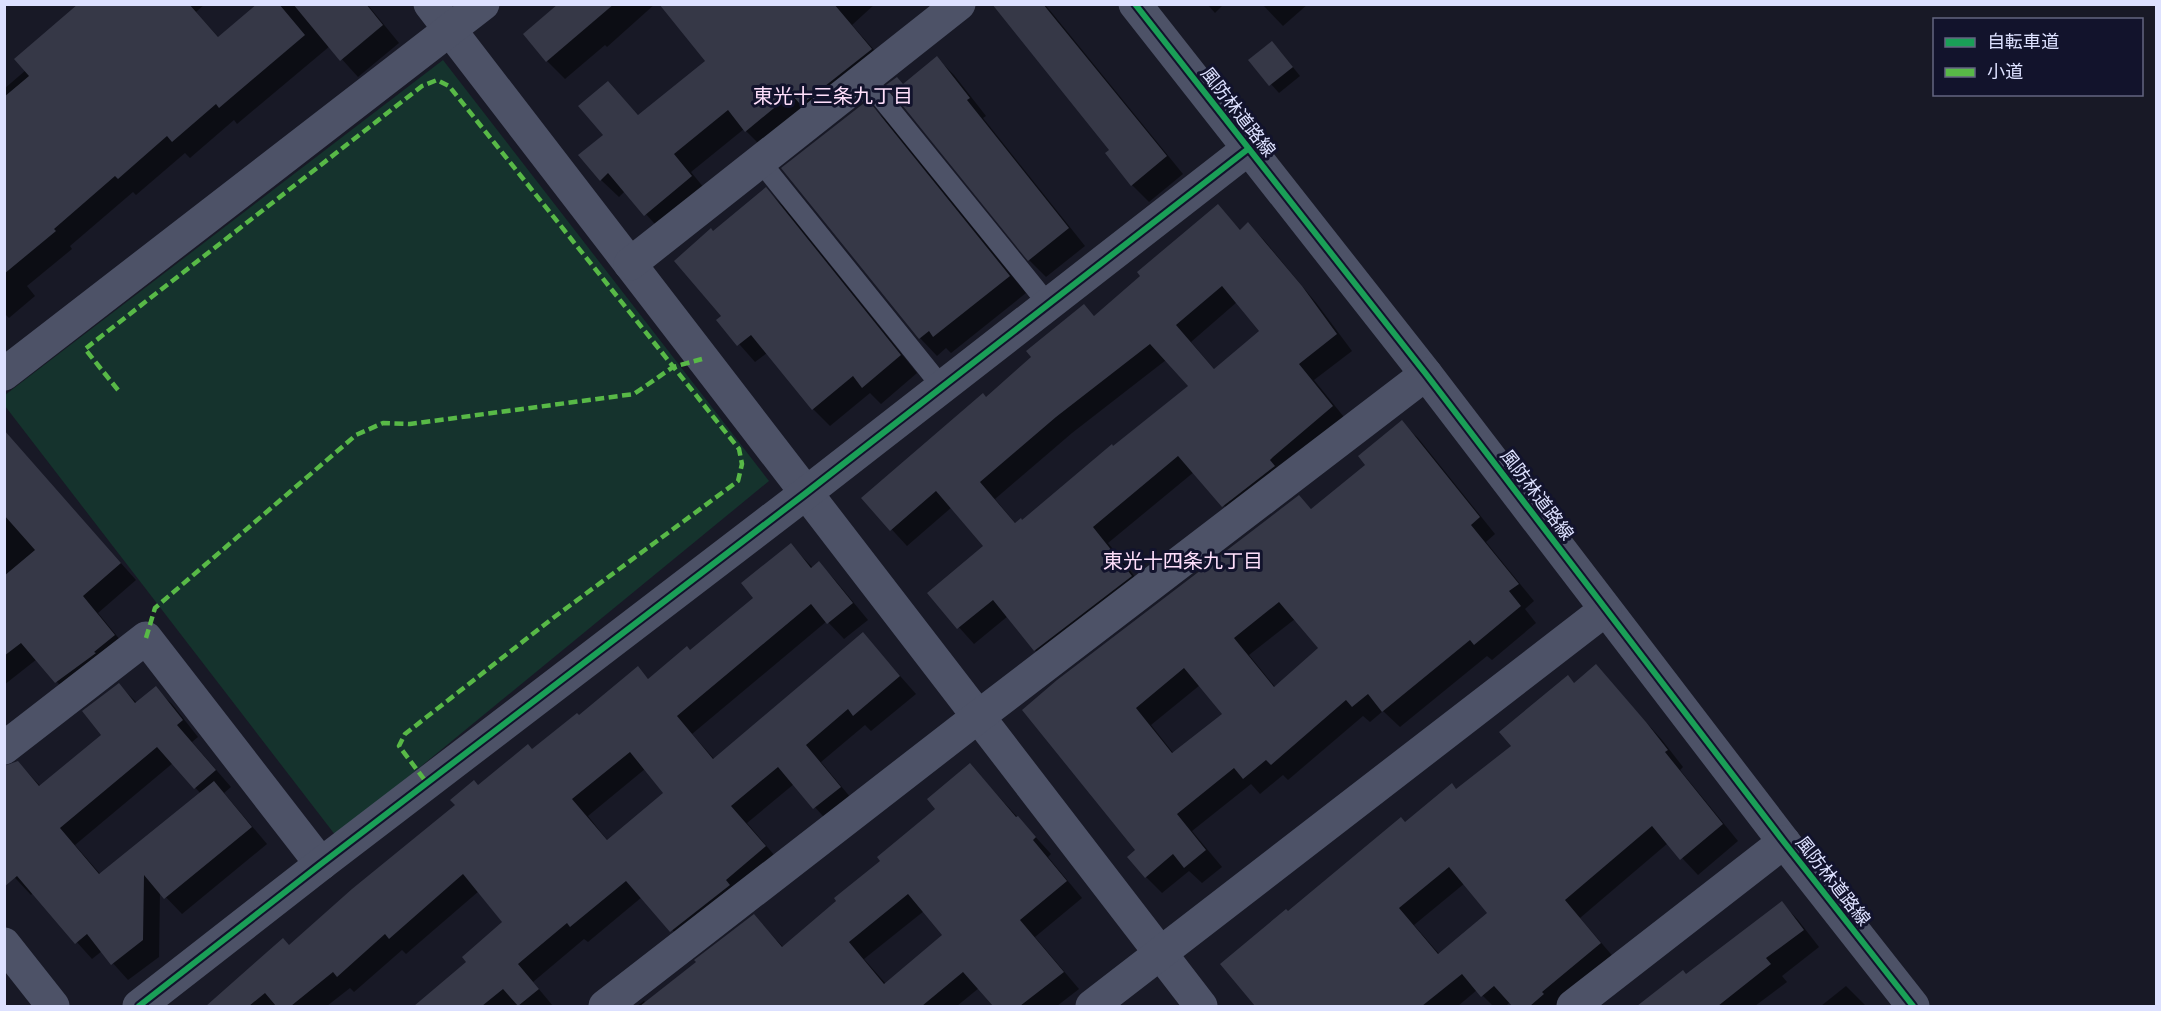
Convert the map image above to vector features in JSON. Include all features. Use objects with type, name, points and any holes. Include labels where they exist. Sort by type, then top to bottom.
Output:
[{"type":"street","points":[[430,4],[1201,1006]]},
{"type":"street","points":[[4,374],[483,4]]},
{"type":"street","points":[[630,264],[959,4]]},
{"type":"street","name":"風防林道路線","points":[[1135,4],[1426,374],[1605,610],[1913,1006]]},
{"type":"street","points":[[140,1006],[1248,149]]},
{"type":"street","points":[[605,1006],[1426,374]]},
{"type":"street","points":[[1092,1006],[1605,610]]},
{"type":"street","points":[[4,748],[146,638],[321,864]]},
{"type":"street","points":[[1572,1006],[1784,842]]},
{"type":"street","points":[[4,944],[52,1006]]},
{"type":"lane","points":[[865,78],[1048,304]]},
{"type":"lane","points":[[760,161],[942,387]]},
{"type":"green space","points":[[443,60],[769,481],[336,836],[5,406],[5,395]]},
{"type":"building","points":[[78,4],[189,4],[218,37],[257,4],[279,4],[305,35],[219,108],[216,104],[172,142],[167,136],[118,179],[115,176],[54,229],[56,231],[4,274],[4,97],[29,76],[14,59]]},
{"type":"building","points":[[293,4],[366,4],[383,25],[340,61]]},
{"type":"building","points":[[558,4],[614,4],[546,62],[523,34]]},
{"type":"building","points":[[659,4],[834,4],[872,49],[801,105],[791,94],[745,132],[728,110],[674,154],[692,176],[644,216],[608,173],[600,181],[578,155],[603,135],[578,106],[608,81],[638,115],[705,61]]},
{"type":"building","points":[[992,4],[1043,4],[1167,156],[1131,186],[1105,153],[1109,150]]},
{"type":"building","points":[[1272,41],[1293,67],[1269,86],[1248,60]]},
{"type":"building","points":[[937,56],[970,98],[967,100],[1069,228],[1028,261],[886,85],[897,77],[903,84]]},
{"type":"building","points":[[868,100],[1010,276],[933,337],[929,331],[919,339],[781,168]]},
{"type":"building","points":[[766,187],[901,355],[862,388],[853,376],[812,410],[751,335],[737,346],[716,320],[721,316],[674,261],[711,228],[713,231]]},
{"type":"building","points":[[1218,204],[1240,230],[1248,222],[1302,286],[1337,334],[1299,364],[1333,406],[1270,460],[1275,466],[1222,507],[1178,456],[1093,527],[1132,576],[1034,651],[993,600],[957,629],[927,593],[983,546],[936,491],[890,531],[861,498],[983,393],[986,397],[1031,357],[1026,351],[1084,304],[1094,316],[1140,276],[1137,272]],"holes":[[[1222,286],[1259,331],[1214,369],[1176,325]],[[1150,344],[1188,386],[1113,446],[1112,444],[1022,520],[1021,518],[1015,523],[980,482],[1056,417]]]},
{"type":"building","points":[[1402,420],[1480,517],[1471,525],[1519,584],[1509,591],[1521,606],[1474,645],[1470,640],[1382,712],[1368,694],[1352,707],[1346,700],[1271,765],[1266,760],[1243,779],[1234,768],[1177,814],[1206,850],[1184,868],[1173,854],[1145,878],[1127,857],[1135,850],[1022,710],[1057,680],[1299,495],[1311,509],[1365,465],[1358,456]],"holes":[[[1279,602],[1318,648],[1274,687],[1234,638]],[[1184,668],[1222,714],[1172,753],[1136,708]]]},
{"type":"building","points":[[4,430],[121,563],[83,596],[115,635],[94,652],[96,653],[55,683],[21,643],[4,656],[4,576],[35,550],[4,515]]},
{"type":"building","points":[[791,543],[811,568],[819,561],[853,603],[827,624],[811,604],[677,716],[713,759],[863,632],[900,676],[853,716],[848,709],[806,745],[841,787],[813,809],[778,767],[731,806],[766,846],[726,880],[730,885],[670,932],[626,881],[570,927],[567,923],[518,964],[539,989],[518,1006],[503,989],[482,1006],[414,1006],[466,962],[462,957],[502,922],[463,874],[389,939],[385,934],[337,977],[333,972],[291,1006],[276,1006],[265,993],[249,1006],[206,1006],[283,938],[289,945],[352,889],[455,805],[450,800],[474,780],[478,785],[528,744],[532,749],[577,713],[579,715],[638,666],[648,679],[687,646],[690,650],[753,598],[741,583]],"holes":[[[630,752],[663,793],[607,840],[572,799]]]},
{"type":"building","points":[[1596,664],[1646,722],[1668,750],[1665,752],[1723,824],[1680,860],[1652,826],[1565,900],[1601,943],[1542,992],[1544,994],[1530,1006],[1512,1006],[1494,986],[1481,997],[1462,974],[1422,1006],[1255,1006],[1220,964],[1401,817],[1405,822],[1452,783],[1456,789],[1511,746],[1499,732],[1568,675],[1574,683]],"holes":[[[1449,867],[1487,913],[1438,954],[1399,908]]]},
{"type":"building","points":[[119,683],[135,703],[156,686],[183,720],[177,725],[216,770],[194,789],[157,747],[60,828],[99,874],[214,781],[252,827],[164,899],[144,875],[143,940],[111,965],[87,934],[75,944],[17,876],[4,887],[4,766],[18,761],[39,786],[101,735],[82,711]]},
{"type":"building","points":[[970,763],[1036,837],[1033,840],[1067,881],[1020,920],[1064,972],[1020,1006],[993,1006],[963,972],[922,1006],[640,1006],[696,962],[694,960],[754,914],[782,947],[836,901],[834,898],[880,861],[877,857],[935,809],[927,799]],"holes":[[[908,894],[942,935],[884,984],[849,942]]]},
{"type":"building","points":[[1782,901],[1804,930],[1766,958],[1771,964],[1718,1006],[1637,1006],[1683,970],[1686,974]]},
{"type":"marked path","points":[[118,390],[85,349],[422,86],[437,80],[449,86],[739,449],[742,464],[738,481],[553,618],[405,734],[399,746],[427,783]]},
{"type":"marked path","points":[[146,638],[155,608],[356,435],[383,423],[410,424],[634,394],[673,367],[702,359]]},
{"type":"cycle path","points":[[1135,4],[1426,374],[1784,842],[1913,1006]]},
{"type":"cycle path","points":[[139,1006],[806,493],[1248,149]]},
{"type":"district","name":"東光十三条九丁目","points":[[833,96]]},
{"type":"district","name":"東光十四条九丁目","points":[[1183,561]]}]
